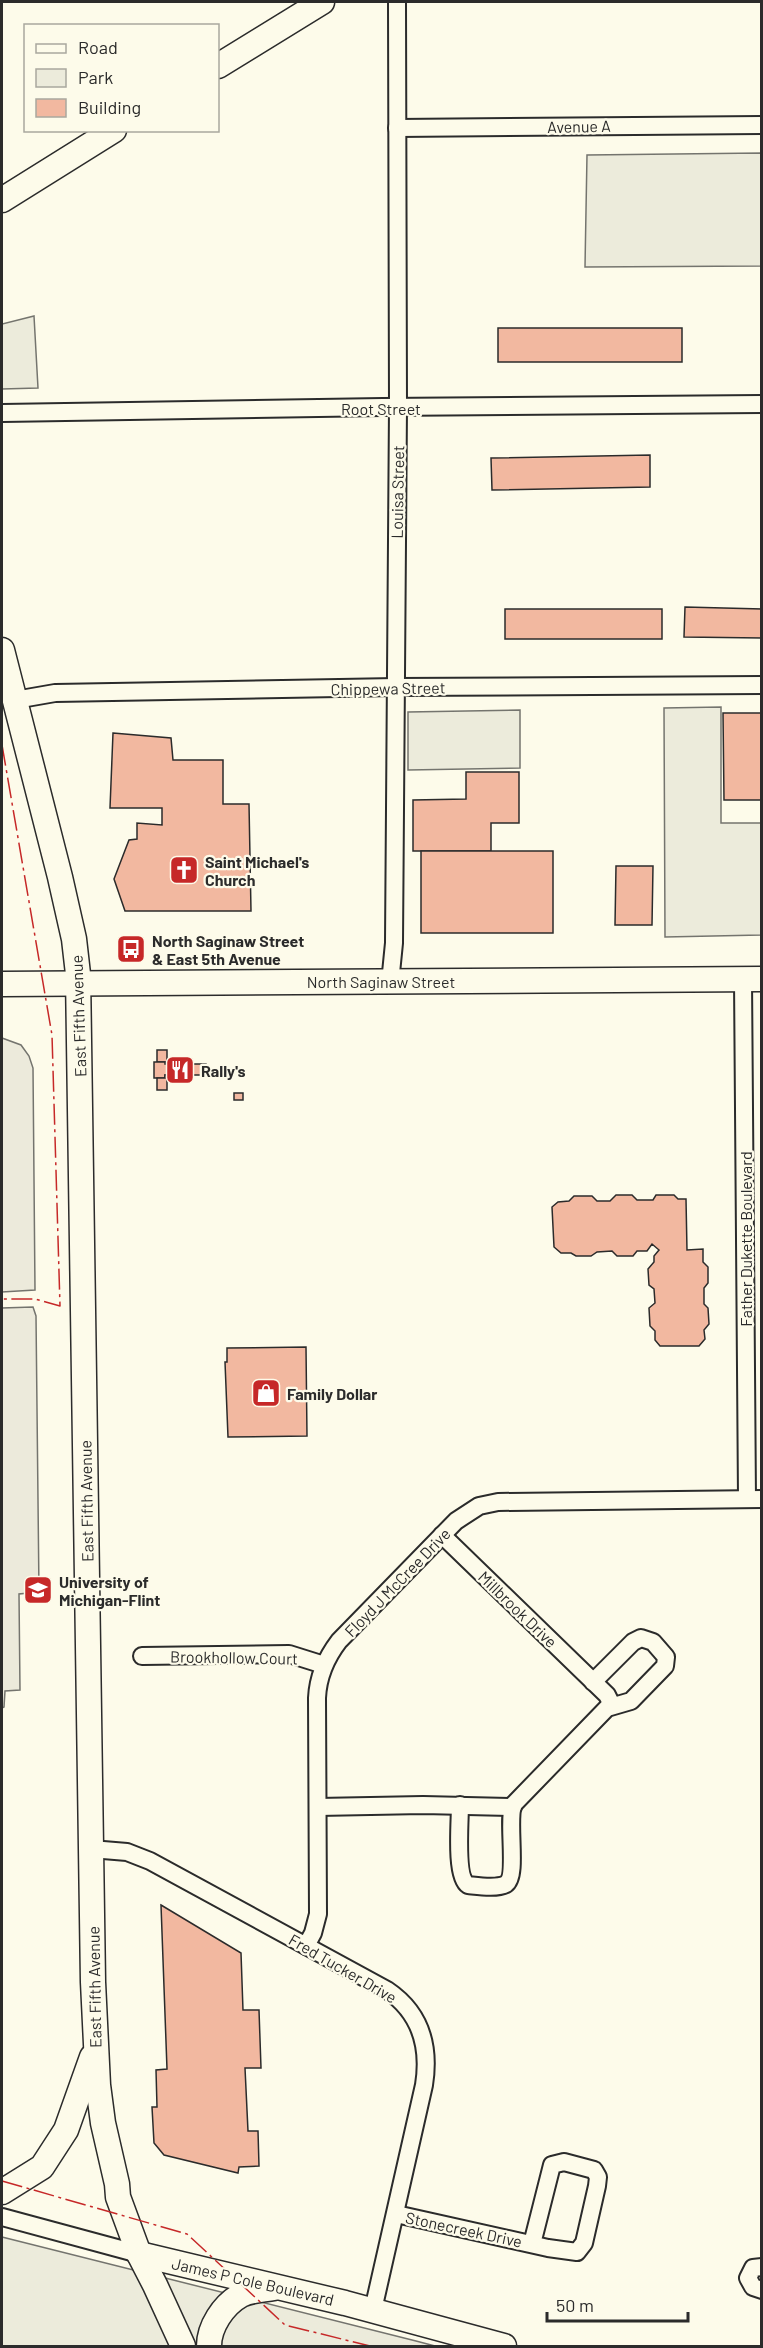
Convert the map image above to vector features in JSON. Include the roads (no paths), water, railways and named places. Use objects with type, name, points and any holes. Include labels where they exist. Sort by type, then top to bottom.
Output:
[{"type":"main road","points":[[219,65],[322,2]]},
{"type":"main road","points":[[2,200],[111,132]]},
{"type":"main road","name":"East Fifth Avenue","points":[[2,650],[72,930],[78,983],[95,2049],[103,2123],[118,2197],[139,2254],[183,2346]]},
{"type":"main road","name":"North Saginaw Street","points":[[2,984],[752,979]]},
{"type":"main road","points":[[2,2192],[42,2167],[66,2130],[95,2049]]},
{"type":"main road","name":"James P Cole Boulevard","points":[[139,2254],[282,2287],[504,2346]]},
{"type":"main road","points":[[209,2346],[211,2330],[218,2317],[240,2296],[258,2290],[282,2287]]},
{"type":"street","name":"Louisa Street","points":[[390,982],[394,943],[398,407],[397,2]]},
{"type":"street","name":"Avenue A","points":[[397,128],[762,125]]},
{"type":"street","name":"Root Street","points":[[2,413],[762,404]]},
{"type":"street","name":"Chippewa Street","points":[[15,700],[55,693],[396,687],[762,685]]},
{"type":"street","name":"Father Dukette Boulevard","points":[[752,979],[754,1499]]},
{"type":"street","name":"Floyd J McCree Drive","points":[[306,1946],[313,1933],[318,1914],[317,1690],[324,1665],[339,1641],[442,1535],[471,1511],[498,1502],[754,1499]]},
{"type":"street","name":"Millbrook Drive","points":[[442,1535],[593,1682],[609,1698],[612,1705]]},
{"type":"street","points":[[460,1804],[461,1876],[465,1884],[501,1885],[509,1880],[511,1872],[510,1821],[513,1807],[612,1705],[628,1703],[662,1670],[666,1657],[649,1639],[637,1639],[593,1682]]},
{"type":"street","name":"Brookhollow Court","points":[[142,1656],[289,1654],[324,1665]]},
{"type":"street","points":[[318,1807],[460,1804],[513,1807]]},
{"type":"street","name":"Fred Tucker Drive","points":[[91,1849],[127,1852],[142,1857],[396,1996],[410,2011],[421,2030],[426,2052],[424,2085],[373,2310]]},
{"type":"street","name":"Stonecreek Drive","points":[[396,2214],[532,2244],[569,2252],[580,2250],[584,2243],[598,2181],[594,2170],[564,2162],[552,2165],[532,2244]]},
{"type":"street","name":"James P Cole Boulevard","points":[[2,2217],[139,2254]]},
{"type":"street","points":[[762,2267],[753,2268],[748,2278],[753,2287],[762,2290]]},
{"type":"place","name":"Saint Michael's Church","points":[[184,870]]},
{"type":"place","name":"North Saginaw Street & East 5th Avenue","points":[[131,949]]},
{"type":"place","name":"Rally's","points":[[180,1070]]},
{"type":"place","name":"Family Dollar","points":[[266,1393]]},
{"type":"place","name":"University of Michigan-Flint","points":[[38,1590]]}]
